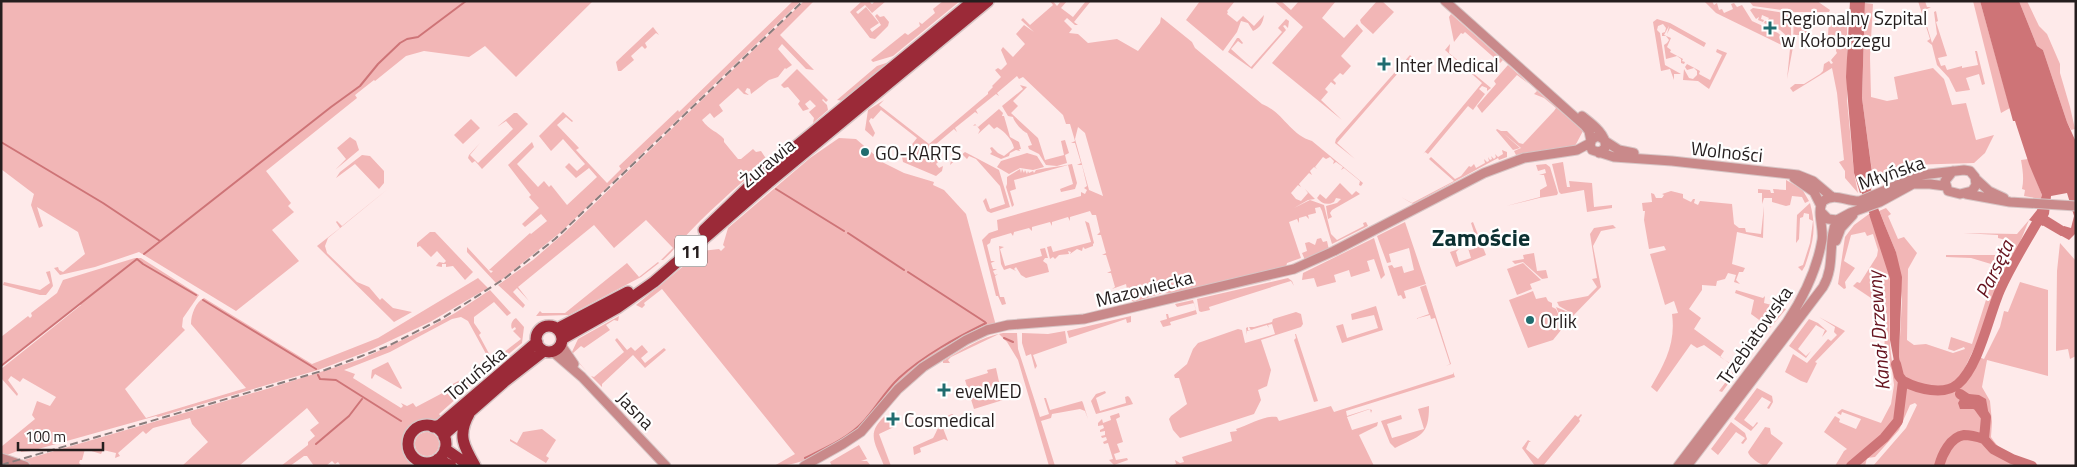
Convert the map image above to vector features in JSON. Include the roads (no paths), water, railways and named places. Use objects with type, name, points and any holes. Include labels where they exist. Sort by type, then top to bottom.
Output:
[{"type":"main road","name":"Żurawia","points":[[552,343],[651,276],[692,242],[760,176],[972,1]]},
{"type":"main road","name":"Żurawia","points":[[552,343],[612,311],[654,282],[768,183],[988,1]]},
{"type":"main road","name":"Toruńska","points":[[444,437],[472,409],[552,343]]},
{"type":"main road","name":"Toruńska","points":[[433,427],[440,425],[552,343]]},
{"type":"main road","points":[[472,409],[466,418],[463,436],[466,451],[475,466]]},
{"type":"main road","name":"11","points":[[433,427],[419,427],[412,432],[408,439],[408,448],[411,455],[429,463],[451,466]]},
{"type":"main road","points":[[433,427],[444,437],[445,449]]},
{"type":"main road","points":[[429,463],[445,449]]},
{"type":"main road","points":[[445,449],[470,466]]},
{"type":"street","points":[[1450,2],[1588,129],[1593,147],[1605,148],[1604,140]]},
{"type":"street","name":"Wolności","points":[[1550,95],[1587,120],[1598,129],[1604,140],[1619,150],[1669,161]]},
{"type":"street","name":"Mazowiecka","points":[[804,466],[856,436],[912,376],[950,350],[981,333],[1003,326],[1084,319],[1294,269],[1334,251],[1473,178],[1535,155],[1593,147],[1597,136],[1604,140]]},
{"type":"street","name":"Wolności","points":[[1593,147],[1614,157],[1669,161],[1805,177],[1836,197]]},
{"type":"street","points":[[2021,203],[1991,192],[1976,179],[1972,172],[1966,170],[1953,171],[1946,179],[1946,186],[1952,194],[1966,194],[2021,203],[2072,206]]},
{"type":"street","name":"Młyńska","points":[[1840,218],[1921,175],[1953,171]]},
{"type":"street","name":"Wolności","points":[[1782,173],[1795,178],[1809,187],[1815,194],[1820,207]]},
{"type":"street","points":[[1966,194],[1974,188],[1976,179]]},
{"type":"street","name":"Młyńska","points":[[1878,198],[1913,184],[1946,186]]},
{"type":"street","points":[[1836,197],[1844,207],[1840,218],[1825,217],[1820,207],[1826,199],[1836,197]]},
{"type":"street","name":"Młyńska","points":[[1836,197],[1853,201],[1862,206]]},
{"type":"street","points":[[1833,250],[1841,228],[1862,206]]},
{"type":"street","name":"Trzebiatowska","points":[[1678,466],[1777,335],[1800,300],[1811,277],[1821,244],[1823,230],[1820,207]]},
{"type":"street","name":"Trzebiatowska","points":[[1687,466],[1799,317],[1821,292],[1829,274],[1833,250],[1833,231],[1840,218]]},
{"type":"street","name":"Jasna","points":[[552,343],[666,466]]},
{"type":"street","points":[[1,458],[25,466]]},
{"type":"waterway","points":[[144,254],[360,86],[378,64],[400,43],[407,39],[418,37],[466,1]]},
{"type":"waterway","points":[[1,142],[103,203],[160,241]]},
{"type":"waterway","name":"Kanał Drzewny","points":[[1864,177],[1866,190],[1879,225]]},
{"type":"waterway","points":[[776,189],[844,231]]},
{"type":"waterway","name":"Parsęta","points":[[1903,381],[1923,389],[1946,390],[1958,384],[1965,376],[1978,353],[1996,300],[2005,280],[2043,212]]},
{"type":"waterway","points":[[2047,219],[2063,229]]},
{"type":"waterway","points":[[2044,223],[2061,233]]},
{"type":"waterway","points":[[848,233],[904,270]]},
{"type":"waterway","points":[[1,366],[137,259],[196,295]]},
{"type":"waterway","points":[[908,272],[985,322]]},
{"type":"waterway","points":[[203,300],[316,369]]},
{"type":"waterway","points":[[805,458],[836,443],[857,428],[868,417],[894,383],[919,362],[952,341],[986,323]]},
{"type":"waterway","points":[[1004,338],[1013,342]]},
{"type":"waterway","name":"Kanał Drzewny","points":[[1851,466],[1884,438],[1898,421],[1903,381],[1899,376],[1896,364]]},
{"type":"waterway","points":[[318,375],[320,379],[336,380],[401,421]]},
{"type":"waterway","name":"Kanał Drzewny","points":[[1960,394],[1978,406],[1986,417],[1984,439],[1993,449],[2012,459],[2032,466]]},
{"type":"waterway","points":[[316,444],[349,416],[362,399]]},
{"type":"waterway","name":"Kanał Drzewny","points":[[1939,466],[1947,447],[1959,436],[1966,435],[1984,439]]},
{"type":"railway","points":[[1,465],[325,370],[388,346],[441,319],[504,279],[555,239],[803,1]]},
{"type":"place","name":"Regionalny Szpital w Kołobrzegu","points":[[1770,28]]},
{"type":"place","name":"Inter Medical","points":[[1384,64]]},
{"type":"place","name":"GO-KARTS","points":[[865,152]]},
{"type":"place","name":"Orlik","points":[[1530,320]]},
{"type":"place","name":"eveMED","points":[[944,390]]},
{"type":"place","name":"Cosmedical","points":[[893,419]]},
{"type":"district","name":"Zamoście","points":[[1481,237]]}]
